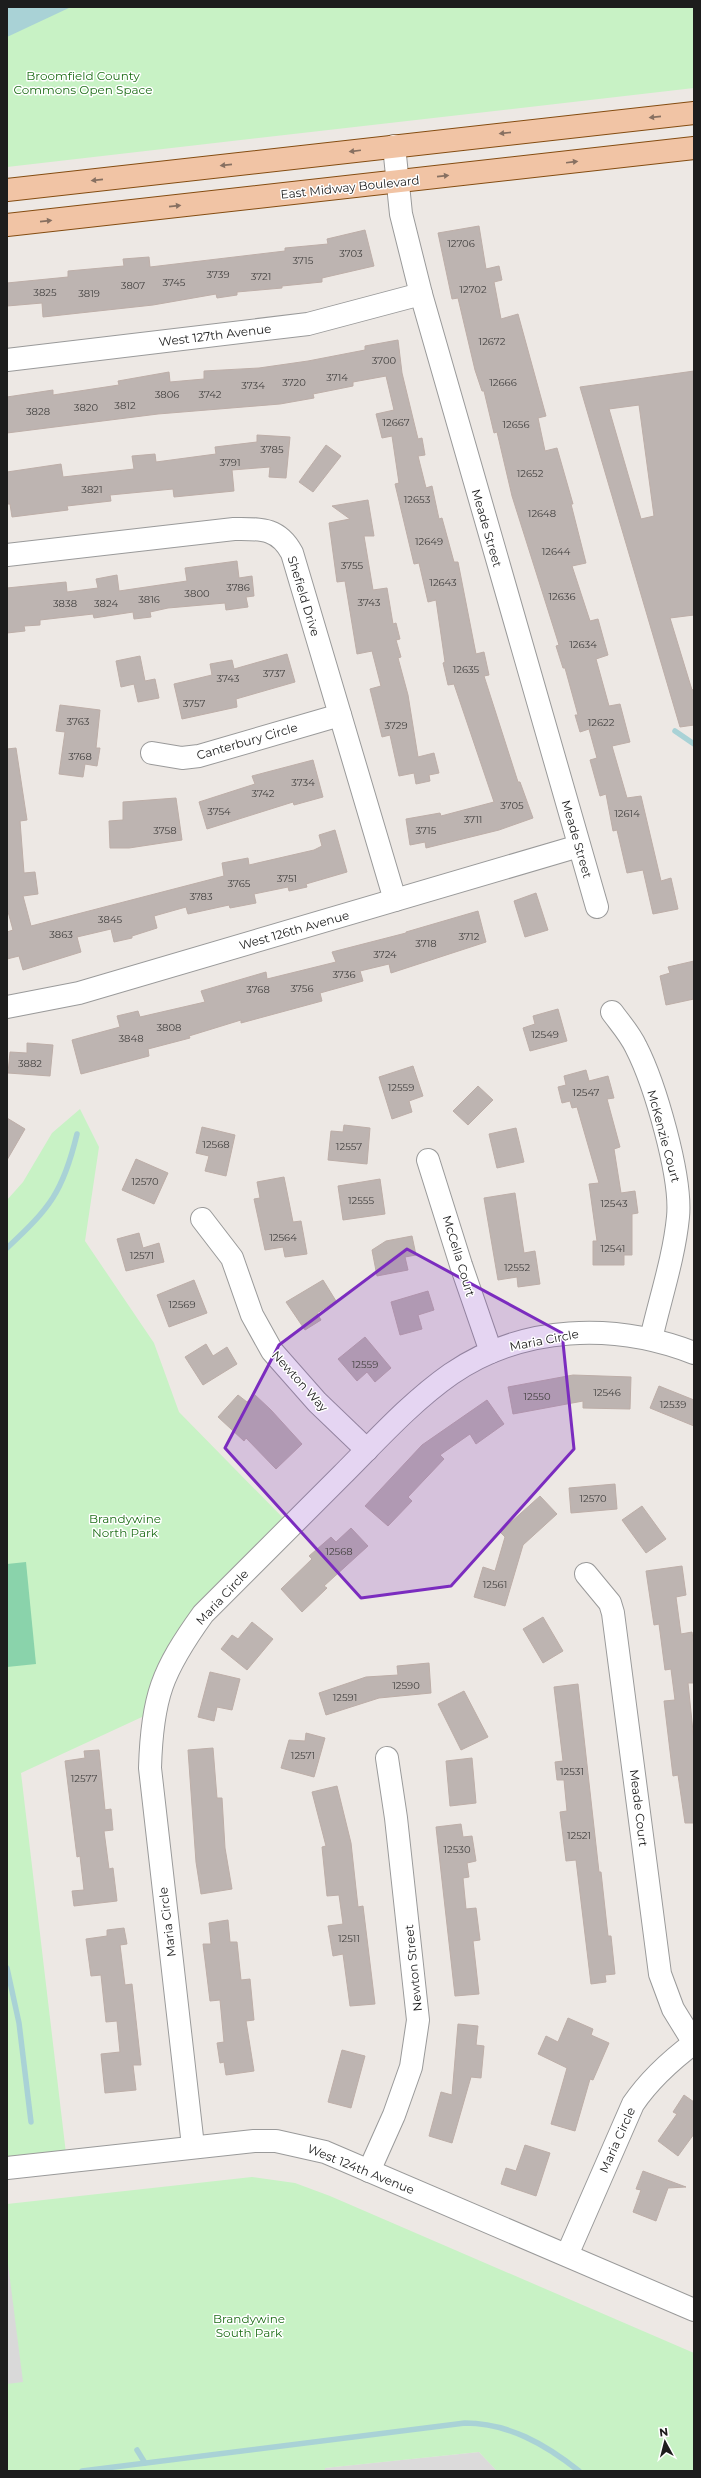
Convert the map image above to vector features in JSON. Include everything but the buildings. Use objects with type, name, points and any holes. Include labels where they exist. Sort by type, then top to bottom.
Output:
[{"type":"main road","points":[[7,190],[694,113]]},
{"type":"main road","name":"East Midway Boulevard","points":[[7,225],[694,148]]},
{"type":"street","name":"Meade Street","points":[[394,146],[401,214],[421,294],[597,907]]},
{"type":"street","name":"West 127th Avenue","points":[[7,360],[308,324],[421,294]]},
{"type":"street","name":"Shefield Drive","points":[[7,555],[234,529],[260,530],[285,528],[395,900]]},
{"type":"street","name":"Canterbury Circle","points":[[152,753],[182,758],[199,756],[340,714]]},
{"type":"street","name":"West 126th Avenue","points":[[7,1007],[79,993],[579,846]]},
{"type":"street","name":"McKenzie Court","points":[[612,1012],[636,1046],[646,1072],[675,1171],[678,1190],[678,1217],[675,1235],[651,1339]]},
{"type":"street","name":"McCella Court","points":[[428,1160],[461,1265],[491,1352]]},
{"type":"street","name":"Newton Way","points":[[202,1219],[232,1258],[252,1315],[272,1351],[317,1402],[367,1450]]},
{"type":"street","name":"Maria Circle","points":[[193,2146],[150,1768],[151,1729],[158,1695],[171,1662],[203,1614],[367,1450],[417,1402],[452,1374],[491,1352],[515,1343],[569,1333],[614,1333],[651,1339],[694,1353]]},
{"type":"street","name":"Meade Court","points":[[586,1574],[610,1602],[613,1613],[660,1974],[673,2010],[694,2043]]},
{"type":"street","name":"Newton Street","points":[[369,2171],[394,2115],[411,2067],[418,2020],[399,1841],[387,1758]]},
{"type":"street","name":"Maria Circle","points":[[567,2255],[633,2104],[648,2083],[672,2059],[694,2043]]},
{"type":"street","name":"West 124th Avenue","points":[[7,2168],[193,2146],[254,2141],[276,2141],[325,2152],[694,2310]]},
{"type":"highlighted area","points":[[407,1249],[562,1333],[574,1449],[451,1586],[361,1598],[225,1448],[279,1345]]},
{"type":"shaded area","points":[[7,2256],[23,2382],[7,2384]]},
{"type":"shaded area","points":[[479,2452],[497,2471],[325,2471],[324,2468]]},
{"type":"green space","name":"Broomfield County Commons Open Space","points":[[7,7],[694,7],[694,88],[7,167]]},
{"type":"green space","name":"Brandywine North Park","points":[[80,1109],[99,1147],[85,1241],[154,1343],[179,1412],[291,1526],[203,1614],[155,1711],[21,1773],[67,2162],[7,2168],[7,1200],[23,1182],[52,1133]]},
{"type":"green space","points":[[26,1562],[36,1664],[7,1667],[7,1564]]},
{"type":"green space","name":"Brandywine South Park","points":[[252,2177],[295,2183],[330,2196],[694,2353],[694,2471],[497,2471],[479,2452],[325,2468],[325,2471],[7,2471],[7,2204]]},
{"type":"water","points":[[7,7],[71,7],[7,37]]},
{"type":"waterway","points":[[675,731],[694,744]]},
{"type":"waterway","points":[[7,1248],[34,1221],[53,1198],[66,1171],[77,1134]]},
{"type":"waterway","points":[[7,1968],[19,2023],[31,2122]]},
{"type":"waterway","points":[[82,2471],[465,2423],[481,2424],[511,2431],[553,2452],[579,2471]]},
{"type":"waterway","points":[[137,2450],[145,2463]]}]
